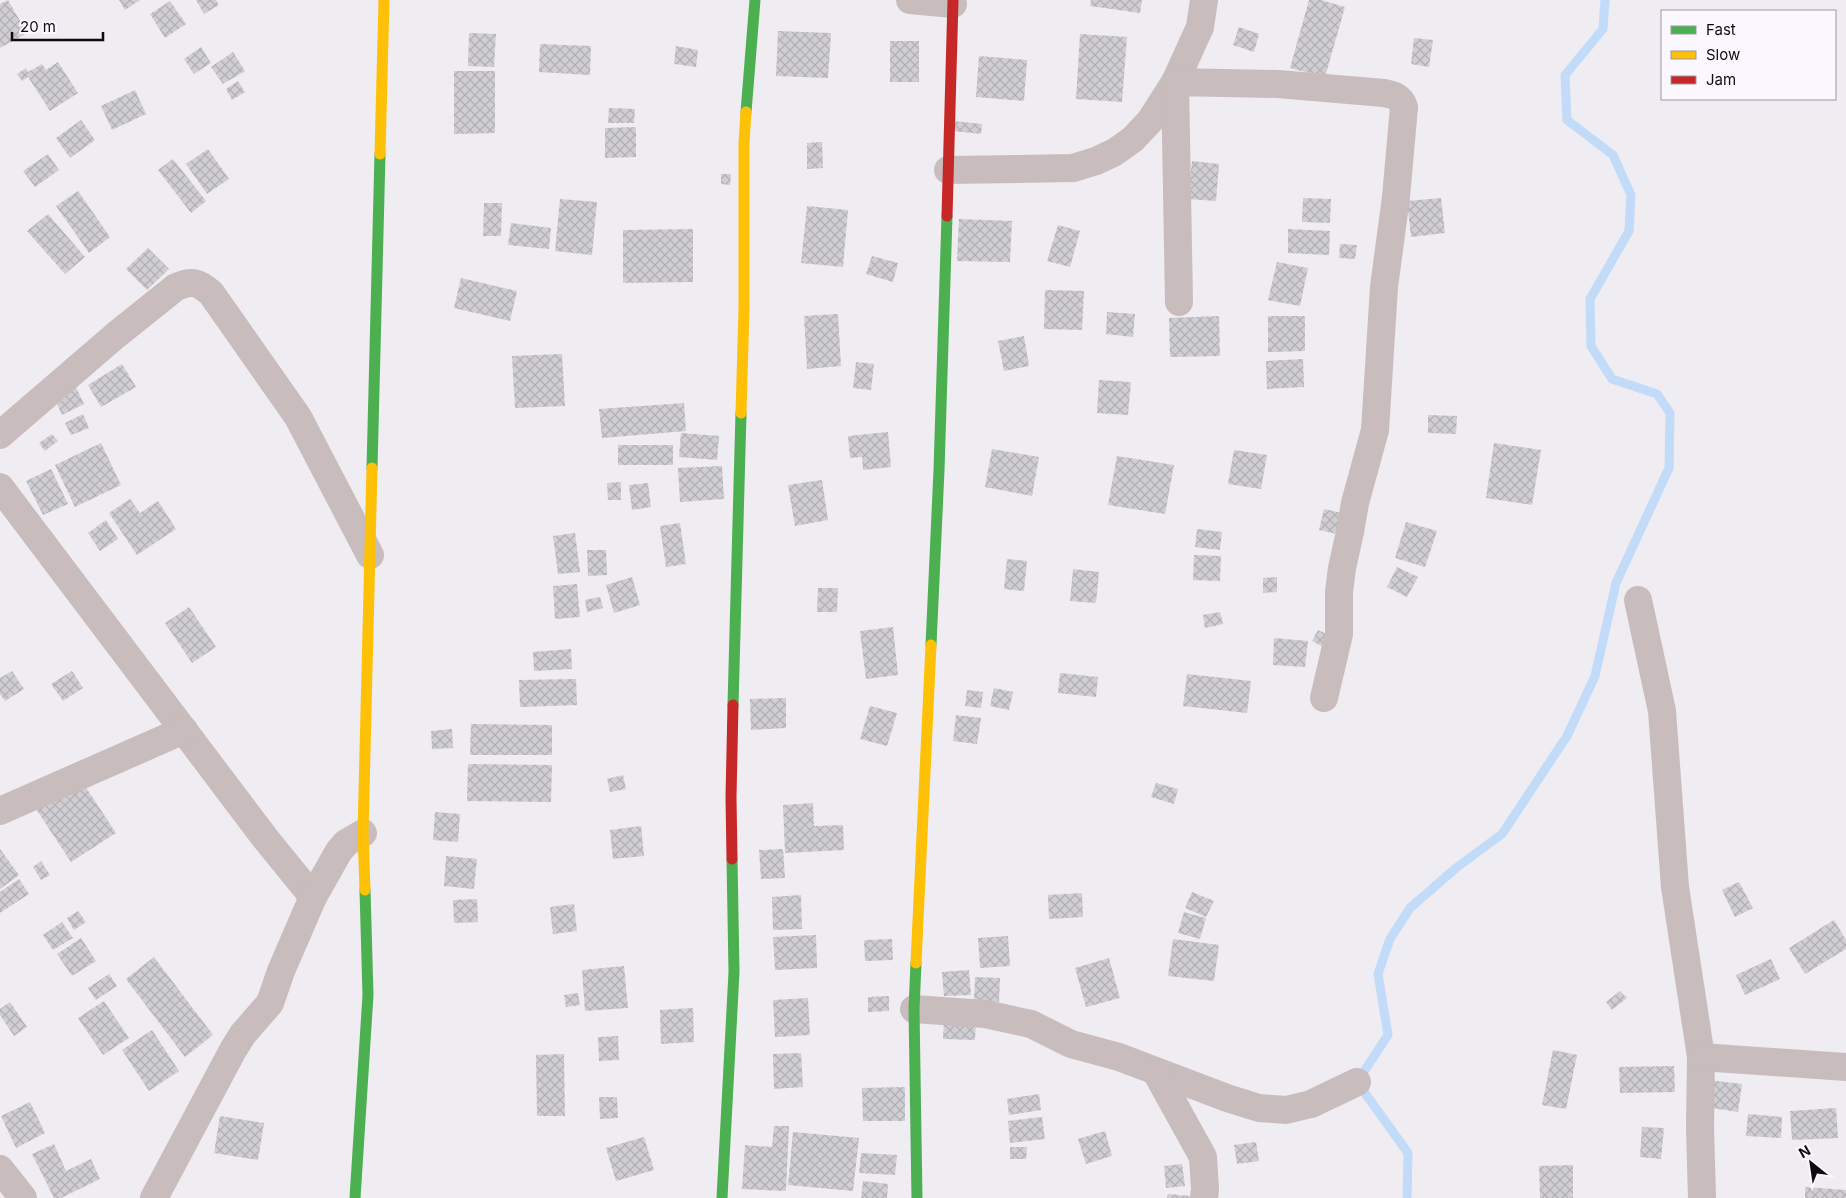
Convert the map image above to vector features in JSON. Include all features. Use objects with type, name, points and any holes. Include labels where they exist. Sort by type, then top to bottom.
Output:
[{"type":"street","points":[[355,1198],[368,995],[363,834],[384,0]]},
{"type":"street","points":[[722,1198],[734,972],[731,797],[744,309],[744,143],[755,0]]},
{"type":"street","points":[[910,0],[953,2],[939,470],[914,1009],[917,1198]]},
{"type":"street","points":[[948,170],[1073,168],[1116,152],[1133,139],[1150,121],[1175,82],[1200,27],[1204,0]]},
{"type":"street","points":[[1175,82],[1179,302]]},
{"type":"street","points":[[1175,82],[1278,84],[1384,93],[1396,96],[1403,102],[1396,197],[1384,288],[1375,430],[1354,503],[1339,592],[1339,634],[1324,698]]},
{"type":"street","points":[[0,435],[116,335],[176,287],[185,283],[199,284],[211,293],[298,417],[370,556]]},
{"type":"street","points":[[0,487],[265,838],[313,897]]},
{"type":"street","points":[[1638,600],[1662,711],[1675,887],[1701,1057],[1700,1128],[1702,1198]]},
{"type":"street","points":[[0,811],[184,730]]},
{"type":"street","points":[[154,1198],[233,1050],[243,1034],[270,1003],[281,971],[313,897],[339,851],[346,843],[363,834]]},
{"type":"street","points":[[914,1009],[985,1014],[1031,1024],[1071,1044],[1119,1057],[1227,1098],[1259,1108],[1286,1110],[1311,1104],[1357,1082]]},
{"type":"street","points":[[1701,1057],[1846,1067]]},
{"type":"street","points":[[1156,1072],[1203,1157],[1204,1198]]},
{"type":"street","points":[[0,1169],[23,1198]]},
{"type":"building","points":[[8,0],[27,33],[0,48],[0,4]]},
{"type":"building","points":[[119,0],[140,0],[125,10]]},
{"type":"building","points":[[196,0],[216,0],[219,5],[204,14]]},
{"type":"building","points":[[1091,0],[1142,0],[1140,13],[1090,6]]},
{"type":"building","points":[[1309,0],[1321,0],[1345,7],[1325,77],[1290,68]]},
{"type":"building","points":[[170,1],[186,24],[165,38],[150,14]]},
{"type":"building","points":[[1239,27],[1259,34],[1254,52],[1233,45]]},
{"type":"building","points":[[778,31],[831,33],[828,78],[776,76]]},
{"type":"building","points":[[469,33],[496,34],[494,67],[468,66]]},
{"type":"building","points":[[1080,34],[1127,37],[1122,102],[1076,99]]},
{"type":"building","points":[[1414,38],[1433,40],[1429,67],[1411,64]]},
{"type":"building","points":[[890,41],[919,41],[919,82],[890,82]]},
{"type":"building","points":[[540,44],[591,46],[590,75],[539,72]]},
{"type":"building","points":[[676,46],[698,50],[696,67],[674,64]]},
{"type":"building","points":[[201,47],[211,63],[194,74],[184,59]]},
{"type":"building","points":[[233,52],[245,71],[223,84],[211,67]]},
{"type":"building","points":[[979,56],[1027,60],[1024,101],[976,97]]},
{"type":"building","points":[[58,62],[78,93],[50,111],[28,77],[22,81],[17,74],[26,68],[28,72],[42,64],[46,70]]},
{"type":"building","points":[[454,71],[495,71],[495,133],[454,134]]},
{"type":"building","points":[[238,81],[245,92],[232,100],[226,89]]},
{"type":"building","points":[[135,90],[146,114],[112,130],[101,106]]},
{"type":"building","points":[[609,108],[635,109],[634,123],[608,123]]},
{"type":"building","points":[[81,120],[95,140],[70,158],[56,138]]},
{"type":"building","points":[[954,121],[982,124],[981,134],[953,131]]},
{"type":"building","points":[[636,127],[636,157],[605,158],[605,128]]},
{"type":"building","points":[[822,142],[823,168],[807,169],[807,143]]},
{"type":"building","points":[[208,149],[229,179],[207,194],[186,164]]},
{"type":"building","points":[[48,154],[59,170],[35,187],[23,171]]},
{"type":"building","points":[[173,159],[206,201],[191,213],[158,170]]},
{"type":"building","points":[[1192,161],[1219,164],[1216,201],[1188,199]]},
{"type":"building","points":[[721,174],[731,174],[730,185],[721,184]]},
{"type":"building","points":[[78,191],[110,237],[89,253],[56,206]]},
{"type":"building","points":[[1303,198],[1331,199],[1330,223],[1302,222]]},
{"type":"building","points":[[1441,198],[1445,233],[1411,237],[1407,201]]},
{"type":"building","points":[[560,199],[597,202],[592,255],[555,251]]},
{"type":"building","points":[[484,203],[502,203],[501,236],[483,236]]},
{"type":"building","points":[[807,206],[848,210],[843,267],[801,263]]},
{"type":"building","points":[[48,214],[85,257],[65,274],[27,231]]},
{"type":"building","points":[[959,219],[1012,221],[1010,262],[957,261]]},
{"type":"building","points":[[511,223],[551,228],[549,249],[508,245]]},
{"type":"building","points":[[1058,225],[1080,231],[1070,267],[1047,261]]},
{"type":"building","points":[[693,229],[693,282],[623,283],[623,230]]},
{"type":"building","points":[[1288,229],[1330,231],[1329,255],[1288,253]]},
{"type":"building","points":[[1340,244],[1357,245],[1355,259],[1339,258]]},
{"type":"building","points":[[148,248],[169,269],[147,290],[126,269]]},
{"type":"building","points":[[872,256],[898,263],[893,282],[866,274]]},
{"type":"building","points":[[1277,262],[1308,268],[1300,306],[1268,300]]},
{"type":"building","points":[[461,278],[517,291],[510,321],[454,308]]},
{"type":"building","points":[[1045,290],[1084,291],[1082,330],[1044,329]]},
{"type":"building","points":[[1107,312],[1135,314],[1133,337],[1106,334]]},
{"type":"building","points":[[838,314],[841,366],[807,369],[804,316]]},
{"type":"building","points":[[1219,316],[1220,356],[1170,357],[1169,318]]},
{"type":"building","points":[[1268,316],[1305,316],[1305,351],[1268,352]]},
{"type":"building","points":[[1024,336],[1029,366],[1004,371],[998,341]]},
{"type":"building","points":[[562,354],[565,406],[515,408],[512,356]]},
{"type":"building","points":[[1303,359],[1304,387],[1267,389],[1266,361]]},
{"type":"building","points":[[856,362],[874,364],[871,390],[853,388]]},
{"type":"building","points":[[122,364],[136,387],[101,407],[88,385]]},
{"type":"building","points":[[1099,380],[1131,382],[1128,415],[1097,413]]},
{"type":"building","points":[[75,385],[84,404],[62,415],[53,395]]},
{"type":"building","points":[[684,403],[686,431],[602,438],[599,409]]},
{"type":"building","points":[[83,414],[89,428],[71,435],[65,423]]},
{"type":"building","points":[[1428,415],[1457,416],[1456,434],[1428,433]]},
{"type":"building","points":[[888,432],[891,467],[863,470],[862,457],[850,458],[848,436]]},
{"type":"building","points":[[681,433],[719,436],[717,460],[679,457]]},
{"type":"building","points":[[52,434],[58,441],[45,451],[39,443]]},
{"type":"building","points":[[101,443],[121,485],[75,507],[55,465]]},
{"type":"building","points":[[1494,443],[1541,450],[1532,505],[1486,498]]},
{"type":"building","points":[[618,445],[673,445],[673,465],[618,465]]},
{"type":"building","points":[[992,449],[1039,457],[1032,496],[985,487]]},
{"type":"building","points":[[1234,450],[1267,455],[1261,489],[1228,484]]},
{"type":"building","points":[[1117,456],[1174,465],[1165,514],[1108,505]]},
{"type":"building","points":[[722,466],[724,499],[680,502],[678,468]]},
{"type":"building","points":[[51,469],[68,504],[43,515],[26,481]]},
{"type":"building","points":[[822,480],[828,520],[795,526],[788,485]]},
{"type":"building","points":[[621,482],[621,500],[608,500],[607,483]]},
{"type":"building","points":[[648,483],[651,507],[632,510],[629,485]]},
{"type":"building","points":[[130,499],[140,513],[158,501],[176,529],[137,555],[109,513]]},
{"type":"building","points":[[1324,509],[1342,513],[1337,534],[1319,530]]},
{"type":"building","points":[[106,520],[118,539],[100,551],[88,533]]},
{"type":"building","points":[[1406,522],[1437,531],[1425,567],[1395,558]]},
{"type":"building","points":[[680,523],[686,564],[666,567],[660,526]]},
{"type":"building","points":[[1197,529],[1222,532],[1220,550],[1195,547]]},
{"type":"building","points":[[575,533],[580,572],[558,574],[553,536]]},
{"type":"building","points":[[587,550],[606,550],[607,575],[588,576]]},
{"type":"building","points":[[1194,555],[1221,556],[1220,581],[1193,580]]},
{"type":"building","points":[[1007,559],[1027,561],[1024,591],[1004,589]]},
{"type":"building","points":[[1397,567],[1418,577],[1407,597],[1387,587]]},
{"type":"building","points":[[1073,569],[1099,572],[1096,603],[1070,601]]},
{"type":"building","points":[[632,577],[640,605],[614,613],[606,585]]},
{"type":"building","points":[[1277,577],[1277,592],[1263,593],[1263,578]]},
{"type":"building","points":[[577,584],[580,617],[555,619],[553,586]]},
{"type":"building","points":[[818,588],[838,588],[837,612],[817,612]]},
{"type":"building","points":[[600,597],[603,608],[587,612],[585,600]]},
{"type":"building","points":[[189,607],[216,647],[192,663],[165,623]]},
{"type":"building","points":[[1220,612],[1223,624],[1205,628],[1203,615]]},
{"type":"building","points":[[893,627],[898,675],[866,679],[860,631]]},
{"type":"building","points":[[1318,630],[1331,636],[1325,648],[1312,641]]},
{"type":"building","points":[[1274,638],[1308,641],[1305,667],[1273,665]]},
{"type":"building","points":[[571,649],[572,669],[534,671],[533,652]]},
{"type":"building","points":[[12,671],[24,689],[5,701],[0,694],[0,678]]},
{"type":"building","points":[[72,671],[83,688],[63,701],[51,684]]},
{"type":"building","points":[[1060,673],[1098,677],[1096,697],[1058,693]]},
{"type":"building","points":[[1187,674],[1251,681],[1247,713],[1183,706]]},
{"type":"building","points":[[576,679],[577,705],[520,707],[519,680]]},
{"type":"building","points":[[994,688],[1013,692],[1009,710],[990,706]]},
{"type":"building","points":[[967,690],[983,692],[981,708],[965,706]]},
{"type":"building","points":[[786,698],[786,728],[751,730],[750,699]]},
{"type":"building","points":[[870,706],[897,713],[887,746],[860,739]]},
{"type":"building","points":[[956,715],[981,718],[977,744],[953,741]]},
{"type":"building","points":[[471,724],[552,725],[552,755],[470,755]]},
{"type":"building","points":[[452,729],[453,748],[432,749],[431,731]]},
{"type":"building","points":[[468,764],[552,765],[551,802],[467,801]]},
{"type":"building","points":[[623,775],[626,789],[610,792],[607,779]]},
{"type":"building","points":[[81,780],[116,833],[71,862],[36,809]]},
{"type":"building","points":[[1156,783],[1178,789],[1174,804],[1151,797]]},
{"type":"building","points":[[813,803],[814,826],[843,825],[844,850],[785,853],[783,805]]},
{"type":"building","points":[[435,812],[460,814],[458,842],[433,840]]},
{"type":"building","points":[[641,826],[644,856],[613,859],[610,830]]},
{"type":"building","points":[[0,849],[19,875],[0,889]]},
{"type":"building","points":[[783,849],[785,878],[761,879],[759,850]]},
{"type":"building","points":[[446,856],[477,859],[474,889],[444,886]]},
{"type":"building","points":[[41,861],[50,875],[41,880],[33,867]]},
{"type":"building","points":[[19,879],[29,894],[0,913],[0,892]]},
{"type":"building","points":[[1739,882],[1753,908],[1735,917],[1722,890]]},
{"type":"building","points":[[1192,892],[1214,901],[1206,917],[1185,908]]},
{"type":"building","points":[[1082,893],[1083,917],[1049,919],[1048,895]]},
{"type":"building","points":[[801,895],[802,929],[773,930],[772,897]]},
{"type":"building","points":[[477,899],[478,922],[454,923],[453,900]]},
{"type":"building","points":[[574,904],[577,931],[553,934],[550,907]]},
{"type":"building","points":[[78,911],[86,922],[74,930],[67,918]]},
{"type":"building","points":[[1184,912],[1206,918],[1200,939],[1178,933]]},
{"type":"building","points":[[1834,920],[1846,940],[1846,949],[1805,974],[1789,948]]},
{"type":"building","points":[[62,922],[73,938],[53,950],[43,935]]},
{"type":"building","points":[[816,935],[817,968],[775,970],[773,937]]},
{"type":"building","points":[[1008,936],[1010,966],[980,968],[978,938]]},
{"type":"building","points":[[81,938],[96,961],[72,976],[57,954]]},
{"type":"building","points":[[892,939],[893,960],[865,961],[864,940]]},
{"type":"building","points":[[1173,939],[1219,945],[1214,981],[1168,976]]},
{"type":"building","points":[[154,957],[213,1035],[185,1057],[126,979]]},
{"type":"building","points":[[1109,958],[1120,998],[1086,1007],[1075,968]]},
{"type":"building","points":[[1771,959],[1780,979],[1745,995],[1736,975]]},
{"type":"building","points":[[624,966],[628,1008],[585,1011],[582,970]]},
{"type":"building","points":[[969,970],[971,995],[944,996],[942,972]]},
{"type":"building","points":[[109,974],[117,986],[96,1000],[88,988]]},
{"type":"building","points":[[975,977],[1000,978],[999,1002],[974,1002]]},
{"type":"building","points":[[1620,991],[1627,998],[1612,1010],[1606,1002]]},
{"type":"building","points":[[578,993],[580,1005],[566,1007],[564,995]]},
{"type":"building","points":[[889,996],[889,1011],[868,1012],[868,997]]},
{"type":"building","points":[[808,998],[810,1035],[775,1037],[773,1000]]},
{"type":"building","points":[[104,1001],[129,1038],[103,1055],[78,1018]]},
{"type":"building","points":[[10,1002],[27,1027],[14,1036],[0,1015],[0,1009]]},
{"type":"building","points":[[693,1008],[694,1042],[661,1044],[660,1010]]},
{"type":"building","points":[[944,1021],[976,1021],[975,1040],[943,1039]]},
{"type":"building","points":[[152,1030],[179,1071],[149,1091],[122,1050]]},
{"type":"building","points":[[618,1036],[619,1060],[599,1061],[598,1037]]},
{"type":"building","points":[[1553,1050],[1577,1055],[1566,1109],[1542,1105]]},
{"type":"building","points":[[801,1053],[803,1087],[774,1089],[773,1054]]},
{"type":"building","points":[[564,1054],[565,1116],[537,1116],[536,1055]]},
{"type":"building","points":[[1674,1066],[1675,1092],[1620,1093],[1619,1067]]},
{"type":"building","points":[[1708,1080],[1742,1084],[1738,1112],[1705,1107]]},
{"type":"building","points":[[905,1087],[905,1121],[863,1121],[862,1088]]},
{"type":"building","points":[[1039,1094],[1041,1110],[1009,1115],[1007,1099]]},
{"type":"building","points":[[599,1097],[617,1097],[618,1118],[600,1119]]},
{"type":"building","points":[[30,1102],[45,1133],[16,1148],[1,1116]]},
{"type":"building","points":[[1836,1108],[1838,1138],[1792,1140],[1790,1111]]},
{"type":"building","points":[[1748,1114],[1782,1117],[1781,1138],[1746,1136]]},
{"type":"building","points":[[220,1116],[264,1123],[258,1160],[214,1153]]},
{"type":"building","points":[[1042,1117],[1045,1139],[1010,1143],[1008,1121]]},
{"type":"building","points":[[774,1126],[789,1126],[786,1191],[742,1189],[745,1145],[772,1147]]},
{"type":"building","points":[[1642,1127],[1664,1128],[1661,1159],[1640,1157]]},
{"type":"building","points":[[1105,1131],[1112,1156],[1086,1164],[1078,1139]]},
{"type":"building","points":[[793,1132],[859,1138],[853,1191],[788,1185]]},
{"type":"building","points":[[644,1137],[654,1170],[616,1181],[606,1148]]},
{"type":"building","points":[[1256,1142],[1259,1161],[1237,1164],[1234,1145]]},
{"type":"building","points":[[54,1144],[66,1171],[91,1159],[100,1179],[61,1198],[54,1198],[32,1154]]},
{"type":"building","points":[[1010,1147],[1027,1147],[1026,1159],[1010,1159]]},
{"type":"building","points":[[861,1153],[897,1155],[895,1175],[859,1173]]},
{"type":"building","points":[[1182,1164],[1185,1186],[1166,1188],[1164,1166]]},
{"type":"building","points":[[1573,1165],[1573,1198],[1540,1198],[1539,1166]]},
{"type":"building","points":[[863,1181],[888,1184],[887,1198],[861,1198]]},
{"type":"building","points":[[1805,1187],[1846,1190],[1846,1198],[1805,1198]]},
{"type":"building","points":[[1168,1194],[1192,1196],[1192,1198],[1167,1198]]},
{"type":"waterway","points":[[1407,1198],[1408,1153],[1357,1082],[1388,1035],[1378,974],[1390,939],[1410,908],[1456,868],[1502,834],[1567,736],[1595,676],[1616,583],[1669,468],[1670,413],[1657,394],[1612,379],[1591,346],[1590,299],[1629,231],[1631,195],[1613,155],[1567,120],[1565,75],[1603,29],[1605,0]]},
{"type":"traffic: fast","points":[[746,112],[755,0]]},
{"type":"traffic: fast","points":[[372,468],[380,154]]},
{"type":"traffic: fast","points":[[931,645],[947,216]]},
{"type":"traffic: fast","points":[[733,705],[741,413]]},
{"type":"traffic: fast","points":[[722,1198],[734,972],[732,859]]},
{"type":"traffic: fast","points":[[355,1198],[368,995],[365,890]]},
{"type":"traffic: fast","points":[[916,963],[914,1009],[917,1198]]},
{"type":"traffic: slow","points":[[380,154],[384,0]]},
{"type":"traffic: slow","points":[[741,413],[746,112]]},
{"type":"traffic: slow","points":[[365,890],[363,833],[372,468]]},
{"type":"traffic: slow","points":[[916,963],[931,645]]},
{"type":"traffic: jam","points":[[947,216],[953,0]]},
{"type":"traffic: jam","points":[[732,859],[733,705]]}]
